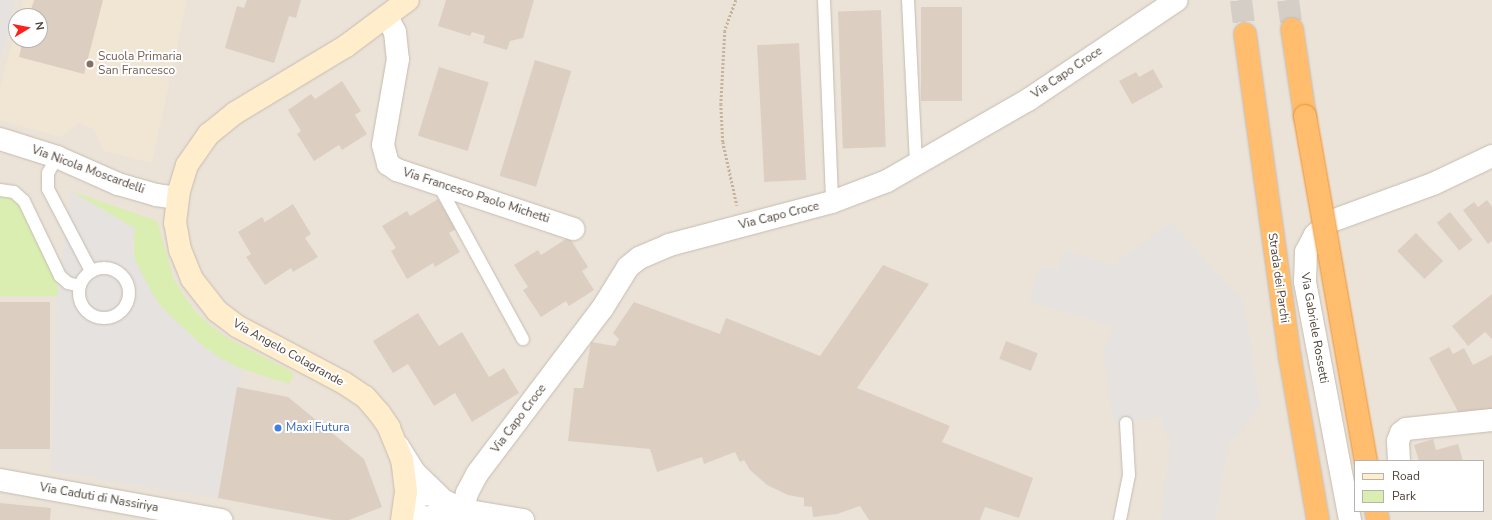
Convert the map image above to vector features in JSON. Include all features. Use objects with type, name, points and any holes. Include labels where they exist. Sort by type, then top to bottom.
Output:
[{"type":"highway","points":[[1292,29],[1305,116],[1366,460]]},
{"type":"highway","name":"Strada dei Parchi","points":[[1245,34],[1252,97],[1290,358],[1318,520]]},
{"type":"main road","name":"Via Angelo Colagrande","points":[[404,513],[405,476],[397,444],[380,414],[364,397],[332,377],[237,326],[208,302],[192,279],[180,250],[175,223],[178,198],[192,155],[220,124],[346,46],[408,0]]},
{"type":"street","name":"Via Capo Croce","points":[[476,514],[467,493],[477,474],[602,309],[628,267],[639,258],[658,248],[832,202],[874,187],[916,166],[1034,96],[1177,0]]},
{"type":"street","name":"Via Francesco Paolo Michetti","points":[[387,17],[396,32],[398,59],[383,145],[384,155],[392,168],[573,229]]},
{"type":"street","name":"Via Nicola Moscardelli","points":[[0,139],[57,157],[118,184],[156,195],[178,198]]},
{"type":"street","name":"Via Gabriele Rossetti","points":[[1350,520],[1305,281],[1306,252],[1315,234],[1329,222],[1433,184],[1492,156]]},
{"type":"street","points":[[1398,460],[1398,441],[1406,430],[1492,420]]},
{"type":"street","points":[[397,444],[437,511]]},
{"type":"street","name":"Via Caduti di Nassiriya","points":[[0,480],[221,520]]},
{"type":"street","points":[[404,513],[412,498],[422,494],[432,494],[437,511]]},
{"type":"street","points":[[437,511],[523,520]]},
{"type":"lane","points":[[824,0],[832,202]]},
{"type":"lane","points":[[908,0],[916,166]]},
{"type":"lane","points":[[57,157],[48,174],[48,189],[91,271]]},
{"type":"lane","points":[[437,183],[523,339]]},
{"type":"lane","points":[[0,190],[14,192],[24,201],[60,276],[68,283],[80,286]]},
{"type":"lane","points":[[103,267],[111,268],[124,277],[129,293],[123,309],[109,318],[92,315],[80,302],[80,286],[91,271],[103,267]]},
{"type":"lane","points":[[1120,520],[1129,475],[1126,423]]},
{"type":"path","points":[[736,0],[725,31],[721,104],[723,142],[742,225]]},
{"type":"shaded area","points":[[0,0],[1492,0],[1492,520],[0,520]]},
{"type":"shaded area","points":[[0,0],[15,0],[13,8],[8,8],[8,28],[0,61]]},
{"type":"shaded area","name":"Scuola Primaria San Francesco","points":[[23,0],[187,0],[152,163],[104,151],[94,129],[79,123],[60,137],[0,120],[0,88],[10,48],[48,48],[48,8],[21,8]]},
{"type":"shaded area","points":[[71,191],[136,229],[132,241],[134,258],[158,304],[208,351],[242,370],[218,498],[51,471],[57,297]]},
{"type":"shaded area","points":[[1171,222],[1244,303],[1260,407],[1228,446],[1215,520],[1161,520],[1170,445],[1160,417],[1114,425],[1103,352],[1113,327],[1029,301],[1040,265],[1059,270],[1064,251],[1113,265]]},
{"type":"green space","points":[[4,191],[24,203],[62,296],[0,296],[0,193]]},
{"type":"green space","points":[[71,191],[157,221],[174,280],[194,310],[212,327],[231,340],[294,373],[289,384],[228,364],[194,339],[172,319],[150,292],[134,258],[134,234]]},
{"type":"building","points":[[34,0],[103,0],[84,74],[19,57],[21,48],[48,48],[48,8],[32,8]]},
{"type":"building","points":[[247,0],[301,0],[296,18],[289,16],[274,63],[225,48],[237,6],[244,8]]},
{"type":"building","points":[[446,0],[534,0],[523,38],[510,41],[507,50],[483,43],[485,36],[472,32],[470,36],[438,26]]},
{"type":"building","points":[[921,7],[962,7],[962,101],[921,101]]},
{"type":"building","points":[[881,10],[886,147],[843,148],[838,12]]},
{"type":"building","points":[[799,43],[806,180],[764,182],[757,45]]},
{"type":"building","points":[[535,60],[571,71],[536,187],[500,176]]},
{"type":"building","points":[[439,67],[489,82],[468,151],[418,136]]},
{"type":"building","points":[[1153,69],[1163,87],[1132,104],[1119,81],[1136,72],[1139,77]]},
{"type":"building","points":[[342,81],[361,111],[355,115],[367,134],[342,150],[339,145],[314,161],[297,134],[301,131],[288,110],[311,94],[315,99]]},
{"type":"building","points":[[438,199],[456,229],[449,233],[460,252],[435,267],[433,263],[407,279],[391,251],[396,248],[382,226],[407,211],[410,216]]},
{"type":"building","points":[[1487,200],[1492,207],[1492,241],[1488,244],[1463,210],[1474,202],[1478,207]]},
{"type":"building","points":[[293,204],[311,234],[305,238],[318,257],[293,272],[291,268],[265,285],[246,257],[251,254],[238,232],[262,217],[265,222]]},
{"type":"building","points":[[1450,212],[1473,240],[1459,251],[1437,223]]},
{"type":"building","points":[[1416,233],[1443,261],[1424,279],[1397,251]]},
{"type":"building","points":[[569,237],[588,267],[582,271],[594,290],[569,306],[566,301],[541,317],[523,290],[528,287],[514,265],[538,250],[541,255]]},
{"type":"building","points":[[883,265],[929,284],[857,388],[950,426],[942,442],[1033,478],[1019,518],[985,507],[980,520],[869,520],[860,506],[837,514],[813,517],[812,507],[804,506],[804,498],[788,495],[767,485],[750,470],[744,460],[740,462],[735,452],[704,464],[702,457],[657,472],[650,449],[568,441],[574,388],[583,388],[591,342],[615,346],[619,339],[613,333],[634,302],[720,334],[726,318],[820,356]]},
{"type":"building","points":[[1492,294],[1492,339],[1485,332],[1468,346],[1452,326]]},
{"type":"building","points":[[0,302],[50,302],[50,449],[0,449]]},
{"type":"building","points":[[418,313],[439,346],[462,332],[489,377],[504,368],[519,393],[472,422],[455,393],[434,406],[408,364],[393,373],[373,341]]},
{"type":"building","points":[[1006,341],[1038,353],[1031,371],[999,359]]},
{"type":"building","points":[[1449,347],[1453,354],[1464,348],[1473,365],[1492,355],[1492,409],[1482,415],[1462,419],[1429,358]]},
{"type":"building","name":"Maxi Futura","points":[[237,387],[288,397],[364,459],[382,507],[349,520],[333,520],[218,498]]},
{"type":"building","points":[[1433,439],[1436,450],[1458,444],[1463,460],[1419,460],[1414,445]]},
{"type":"building","points":[[0,503],[51,508],[50,520],[0,520]]},
{"type":"tunnel","points":[[1241,0],[1245,34]]},
{"type":"tunnel","points":[[1288,0],[1292,29]]},
{"type":"place","name":"Scuola Primaria San Francesco","points":[[90,64]]},
{"type":"place","name":"Maxi Futura","points":[[278,428]]}]
